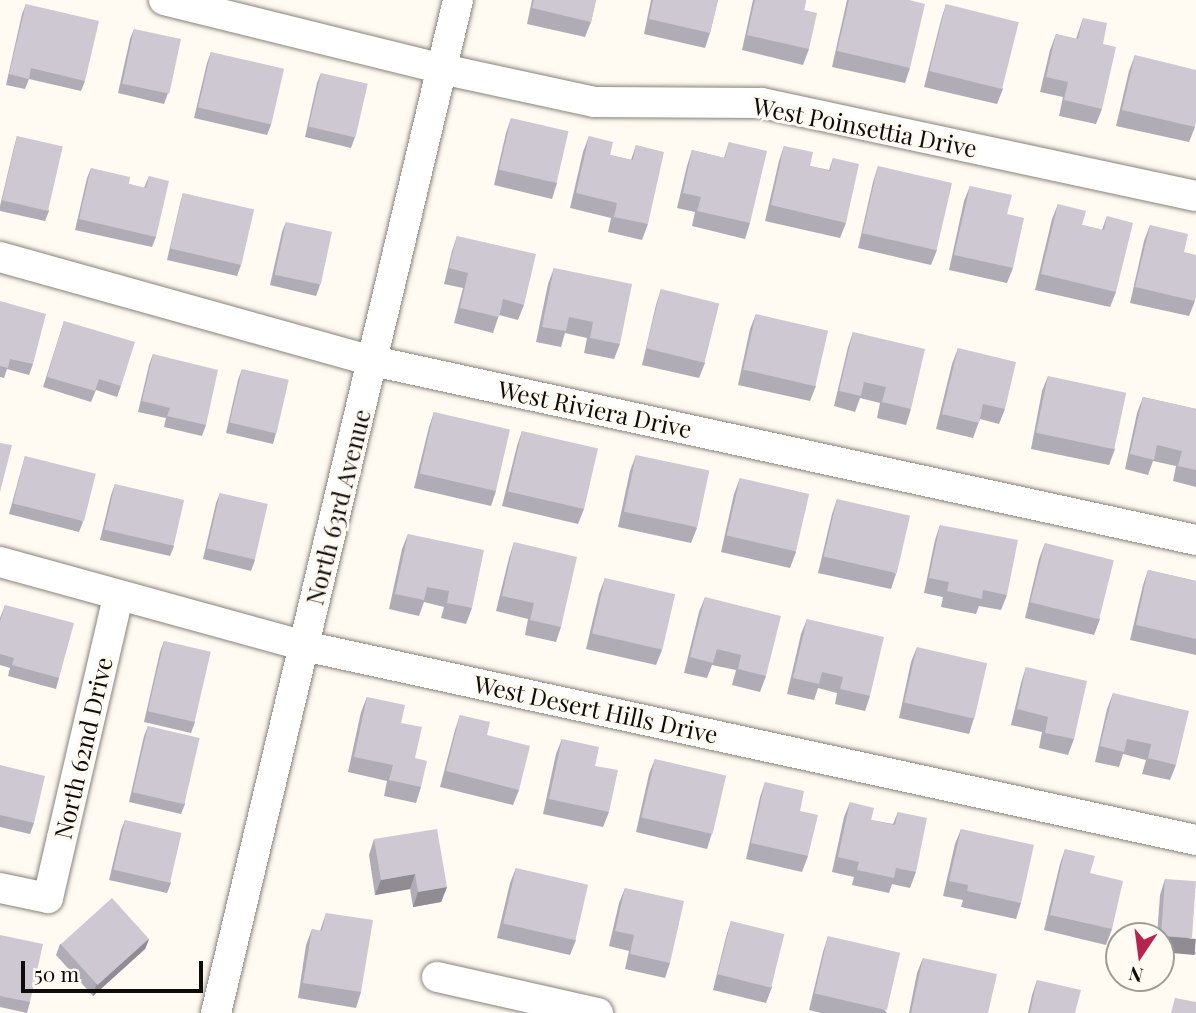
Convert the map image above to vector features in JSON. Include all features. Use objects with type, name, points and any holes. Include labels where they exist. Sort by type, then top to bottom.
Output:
[{"type":"street","name":"West Poinsettia Drive","points":[[164,0],[442,69],[594,102],[762,103],[1196,196]]},
{"type":"street","name":"North 63rd Avenue","points":[[216,1013],[458,0]]},
{"type":"street","name":"West Riviera Drive","points":[[0,257],[373,361],[1196,540]]},
{"type":"street","name":"West Desert Hills Drive","points":[[0,562],[118,597],[304,646],[1196,840]]},
{"type":"street","name":"North 62nd Drive","points":[[0,888],[48,898],[118,597]]},
{"type":"street","points":[[437,977],[598,1013]]},
{"type":"building","points":[[534,0],[596,0],[591,22],[532,8]]},
{"type":"building","points":[[653,0],[718,0],[710,33],[649,19]]},
{"type":"building","points":[[755,0],[806,0],[804,10],[817,13],[809,49],[747,35]]},
{"type":"building","points":[[849,0],[909,0],[925,4],[910,68],[837,51]]},
{"type":"building","points":[[26,4],[99,21],[85,81],[31,68],[29,79],[9,74]]},
{"type":"building","points":[[946,4],[1019,22],[1002,89],[929,71]]},
{"type":"building","points":[[1083,18],[1107,23],[1103,44],[1116,47],[1102,109],[1064,100],[1068,82],[1046,77],[1056,34],[1078,39]]},
{"type":"building","points":[[134,29],[181,39],[169,94],[122,84]]},
{"type":"building","points":[[211,52],[284,69],[271,124],[198,108]]},
{"type":"building","points":[[1135,55],[1196,70],[1195,127],[1122,110]]},
{"type":"building","points":[[321,73],[368,84],[355,137],[309,127]]},
{"type":"building","points":[[511,118],[568,131],[557,183],[499,170]]},
{"type":"building","points":[[17,136],[63,147],[48,211],[2,200]]},
{"type":"building","points":[[589,136],[613,142],[610,155],[633,160],[636,145],[664,152],[648,224],[614,217],[617,203],[576,193]]},
{"type":"building","points":[[729,142],[767,151],[750,223],[697,211],[701,197],[683,193],[692,150],[725,158]]},
{"type":"building","points":[[784,146],[813,152],[810,166],[830,171],[833,158],[859,164],[846,223],[771,205]]},
{"type":"building","points":[[878,166],[952,183],[937,250],[862,233]]},
{"type":"building","points":[[91,168],[130,177],[129,184],[146,188],[149,176],[169,181],[156,237],[79,219]]},
{"type":"building","points":[[970,186],[1012,195],[1007,214],[1024,218],[1013,268],[954,255]]},
{"type":"building","points":[[183,193],[254,209],[241,265],[170,249]]},
{"type":"building","points":[[1058,204],[1086,211],[1082,225],[1104,230],[1107,216],[1133,223],[1116,292],[1041,274]]},
{"type":"building","points":[[286,222],[332,232],[321,285],[275,275]]},
{"type":"building","points":[[1150,225],[1188,234],[1184,252],[1196,255],[1195,301],[1135,287]]},
{"type":"building","points":[[457,236],[536,254],[524,305],[503,299],[499,317],[460,308],[468,273],[449,268]]},
{"type":"building","points":[[554,268],[632,284],[620,344],[590,338],[593,322],[569,317],[566,331],[542,327]]},
{"type":"building","points":[[661,289],[719,304],[704,363],[646,348]]},
{"type":"building","points":[[0,301],[46,314],[33,364],[10,359],[8,368],[0,366]]},
{"type":"building","points":[[756,314],[828,331],[815,386],[743,370]]},
{"type":"building","points":[[64,321],[135,342],[121,386],[99,379],[95,391],[47,377]]},
{"type":"building","points":[[853,332],[925,349],[911,409],[882,402],[886,387],[864,382],[861,396],[839,391]]},
{"type":"building","points":[[958,348],[1016,362],[1005,409],[983,404],[979,423],[942,414]]},
{"type":"building","points":[[153,354],[218,370],[206,425],[167,416],[170,408],[142,401]]},
{"type":"building","points":[[242,369],[289,380],[276,433],[230,423]]},
{"type":"building","points":[[1048,376],[1126,393],[1114,449],[1036,433]]},
{"type":"building","points":[[1143,397],[1196,409],[1196,470],[1178,466],[1182,451],[1157,445],[1154,460],[1130,454]]},
{"type":"building","points":[[434,412],[510,430],[496,491],[420,473]]},
{"type":"building","points":[[522,431],[598,449],[584,509],[508,491]]},
{"type":"building","points":[[0,443],[12,445],[0,492]]},
{"type":"building","points":[[636,455],[709,471],[697,527],[624,512]]},
{"type":"building","points":[[25,456],[96,474],[84,521],[13,504]]},
{"type":"building","points":[[740,478],[809,494],[796,551],[727,535]]},
{"type":"building","points":[[115,484],[184,500],[174,546],[104,530]]},
{"type":"building","points":[[220,493],[268,504],[255,560],[207,549]]},
{"type":"building","points":[[837,499],[910,516],[897,573],[824,556]]},
{"type":"building","points":[[940,525],[1018,540],[1007,595],[983,590],[982,599],[947,591],[949,582],[929,578]]},
{"type":"building","points":[[408,534],[484,550],[472,608],[447,603],[449,591],[427,587],[424,600],[395,594]]},
{"type":"building","points":[[514,542],[577,557],[561,627],[530,620],[534,603],[502,596]]},
{"type":"building","points":[[1045,543],[1114,560],[1099,619],[1030,602]]},
{"type":"building","points":[[1148,570],[1196,581],[1196,639],[1136,625]]},
{"type":"building","points":[[605,578],[675,594],[662,650],[592,634]]},
{"type":"building","points":[[705,597],[781,616],[766,676],[738,669],[741,655],[717,649],[713,663],[690,657]]},
{"type":"building","points":[[5,605],[74,623],[59,678],[12,665],[14,658],[0,654],[0,622]]},
{"type":"building","points":[[807,619],[884,637],[870,696],[840,689],[843,677],[822,672],[819,684],[793,678]]},
{"type":"building","points":[[164,641],[211,652],[195,722],[148,711]]},
{"type":"building","points":[[917,647],[987,663],[974,719],[904,703]]},
{"type":"building","points":[[1026,667],[1087,681],[1074,739],[1045,733],[1048,717],[1017,709]]},
{"type":"building","points":[[1113,693],[1189,711],[1176,765],[1148,758],[1151,744],[1127,739],[1124,752],[1100,746]]},
{"type":"building","points":[[367,697],[405,705],[401,723],[422,727],[415,758],[427,761],[421,787],[389,780],[393,765],[354,757]]},
{"type":"building","points":[[460,715],[490,722],[487,735],[530,746],[519,790],[446,771]]},
{"type":"building","points":[[148,726],[200,738],[184,804],[133,792]]},
{"type":"building","points":[[562,739],[599,747],[595,766],[618,770],[609,812],[549,799]]},
{"type":"building","points":[[655,759],[726,775],[713,834],[642,817]]},
{"type":"building","points":[[0,765],[45,776],[34,823],[0,815]]},
{"type":"building","points":[[765,782],[804,791],[800,811],[818,815],[808,856],[751,843]]},
{"type":"building","points":[[850,802],[874,808],[871,820],[895,825],[898,812],[927,818],[916,872],[896,868],[894,878],[857,870],[859,862],[838,857]]},
{"type":"building","points":[[125,820],[182,833],[170,883],[114,870]]},
{"type":"building","points":[[437,829],[447,887],[418,892],[415,874],[381,880],[374,839]]},
{"type":"building","points":[[961,829],[1034,845],[1021,903],[967,891],[968,885],[949,881]]},
{"type":"building","points":[[1065,849],[1095,856],[1090,873],[1123,881],[1114,922],[1105,922],[1105,927],[1050,915]]},
{"type":"building","points":[[516,868],[588,885],[575,940],[503,924]]},
{"type":"building","points":[[1165,879],[1196,881],[1192,938],[1175,937],[1175,922],[1162,922]]},
{"type":"building","points":[[625,888],[684,901],[670,963],[630,954],[634,935],[615,931]]},
{"type":"building","points":[[112,898],[149,939],[98,985],[61,944]]},
{"type":"building","points":[[326,913],[373,920],[361,992],[303,983],[312,929],[322,931]]},
{"type":"building","points":[[731,921],[784,934],[771,988],[718,974]]},
{"type":"building","points":[[0,935],[43,944],[30,1002],[0,996]]},
{"type":"building","points":[[828,936],[900,953],[887,1010],[815,993]]},
{"type":"building","points":[[923,958],[997,974],[988,1013],[911,1013]]},
{"type":"building","points":[[1037,980],[1081,990],[1075,1013],[1030,1013]]},
{"type":"building","points":[[1175,998],[1196,1002],[1196,1013],[1171,1013]]}]
